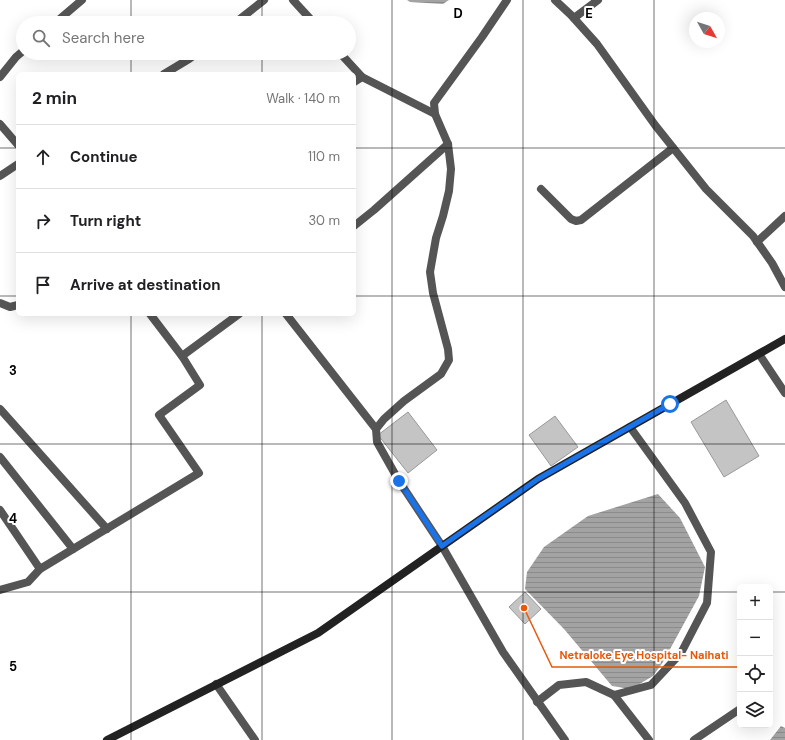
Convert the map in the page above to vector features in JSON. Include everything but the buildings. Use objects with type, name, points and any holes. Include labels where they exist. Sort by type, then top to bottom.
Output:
[{"type":"main road","points":[[107,740],[318,633],[538,479],[785,339]]},
{"type":"street","points":[[63,16],[82,0]]},
{"type":"street","points":[[244,16],[264,0]]},
{"type":"street","points":[[293,0],[308,16]]},
{"type":"street","points":[[376,429],[384,419],[404,401],[441,374],[449,360],[448,349],[433,293],[430,272],[436,238],[444,216],[449,191],[451,169],[448,144],[434,114],[434,103],[507,0]]},
{"type":"street","points":[[555,0],[574,18],[597,44],[673,148],[706,190],[753,236],[772,263],[785,287]]},
{"type":"street","points":[[574,18],[598,0]]},
{"type":"street","points":[[0,77],[16,57]]},
{"type":"street","points":[[167,72],[187,60]]},
{"type":"street","points":[[346,60],[362,77],[434,114]]},
{"type":"street","points":[[356,81],[362,77]]},
{"type":"street","points":[[0,124],[16,143]]},
{"type":"street","points":[[356,224],[448,144]]},
{"type":"street","points":[[541,189],[571,219],[576,221],[581,220],[673,148]]},
{"type":"street","points":[[0,176],[16,165]]},
{"type":"street","points":[[757,242],[785,216]]},
{"type":"street","points":[[0,303],[10,307],[16,306]]},
{"type":"street","points":[[0,590],[28,582],[40,569],[199,473],[159,415],[200,385],[182,356],[152,316]]},
{"type":"street","points":[[182,356],[236,316]]},
{"type":"street","points":[[288,316],[376,429],[377,442],[399,481],[442,546],[503,652],[565,740]]},
{"type":"street","points":[[759,354],[785,393]]},
{"type":"street","points":[[0,409],[108,529]]},
{"type":"street","points":[[614,695],[651,685],[680,653],[707,603],[711,552],[685,503],[630,427]]},
{"type":"street","points":[[0,458],[73,549]]},
{"type":"street","points":[[0,510],[40,569]]},
{"type":"street","points":[[537,702],[559,686],[586,682],[614,695],[649,740]]},
{"type":"street","points":[[216,684],[255,740]]},
{"type":"street","points":[[694,740],[737,711]]},
{"type":"shaded area","points":[[407,0],[449,0],[443,4],[410,2]]},
{"type":"shaded area","points":[[658,494],[680,518],[705,567],[699,596],[663,662],[653,676],[631,689],[612,686],[564,629],[525,589],[527,572],[544,547],[588,516]]},
{"type":"shaded area","points":[[781,726],[785,728],[785,740],[770,740]]},
{"type":"place","name":"Netraloke Eye Hospital- Naihati","points":[[524,608]]},
{"type":"route","points":[[399,481],[442,546],[538,479],[670,404]]}]
